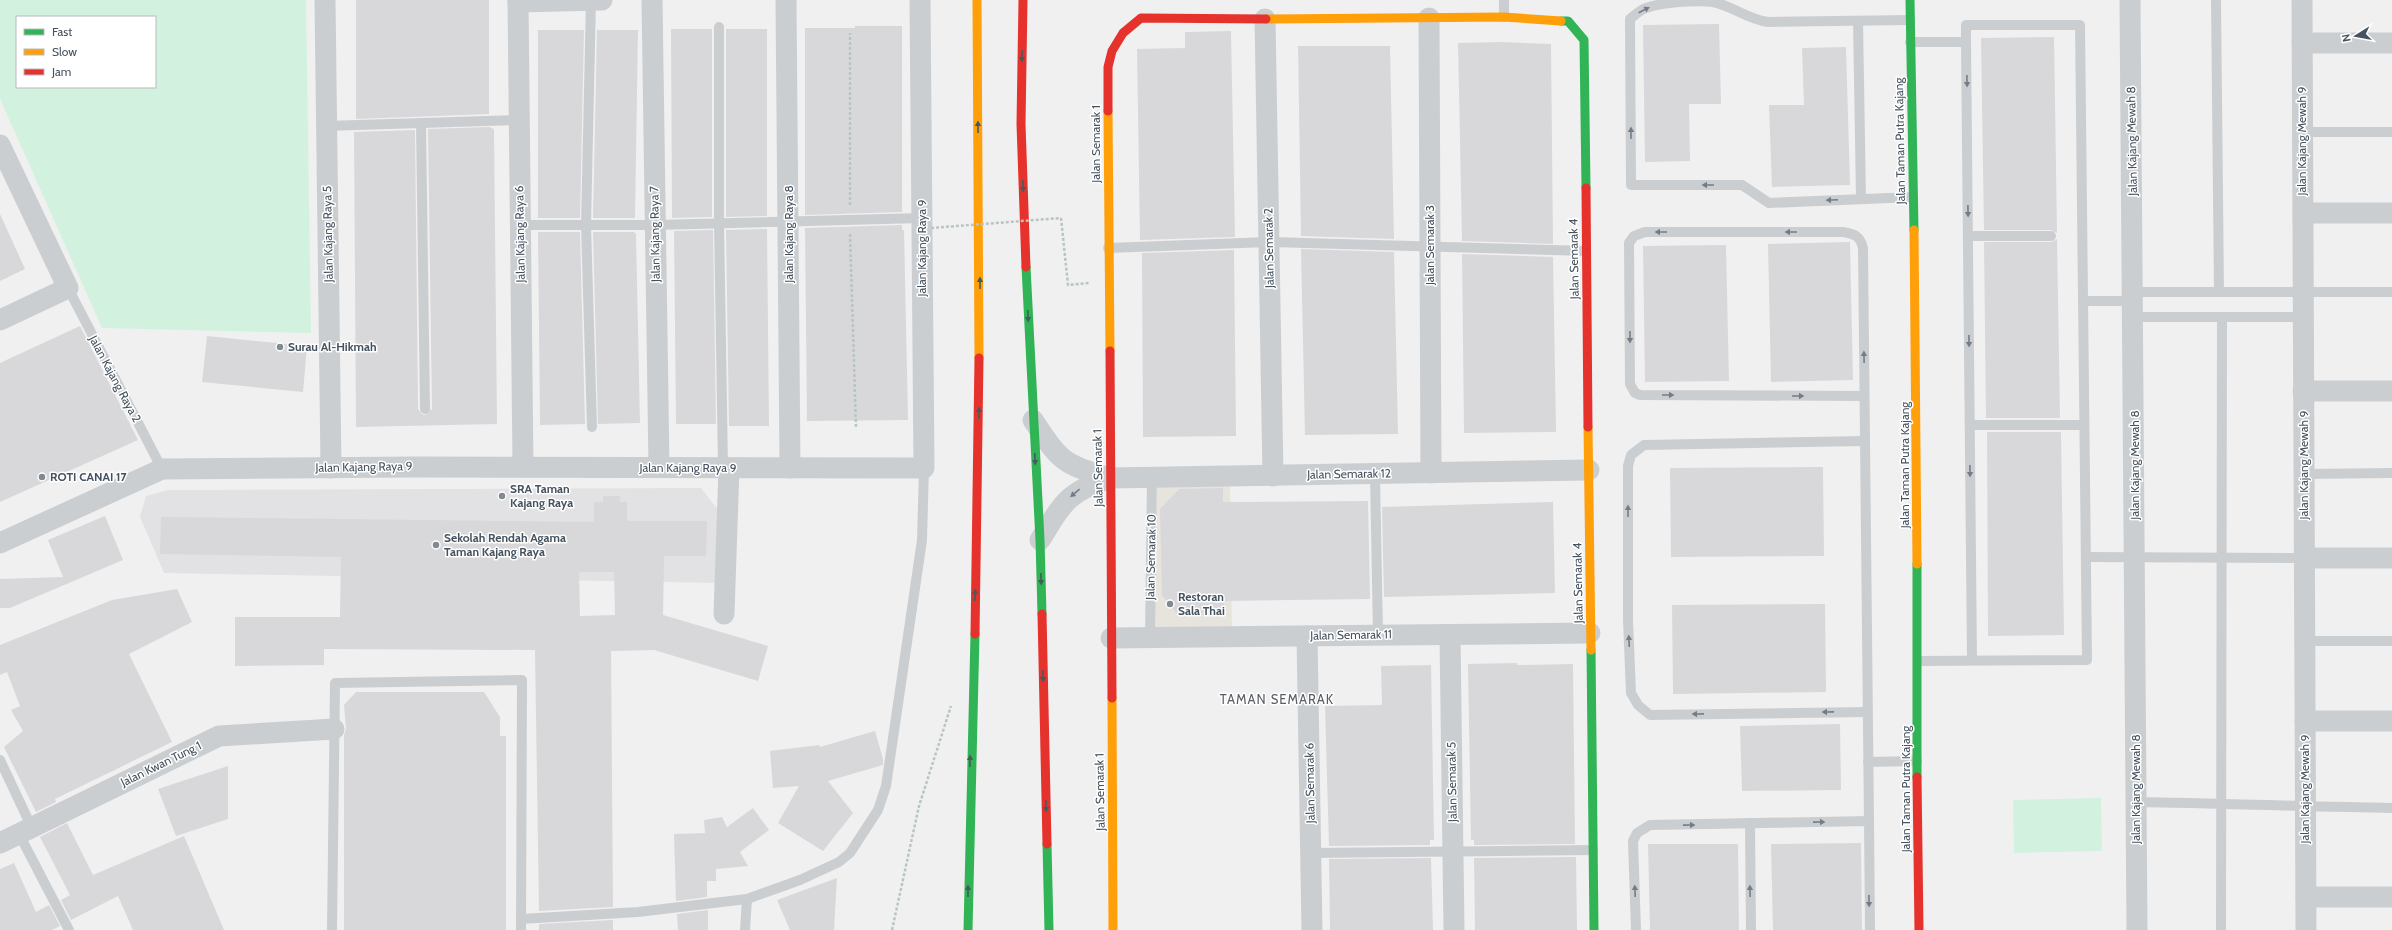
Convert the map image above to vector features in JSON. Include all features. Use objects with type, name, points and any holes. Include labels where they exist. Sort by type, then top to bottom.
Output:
[{"type":"main road","points":[[968,930],[969,782],[978,444],[980,261],[977,0]]},
{"type":"main road","points":[[1024,0],[1021,124],[1033,420],[1040,540],[1049,930]]},
{"type":"main road","name":"Jalan Taman Putra Kajang","points":[[1910,0],[1918,661],[1917,761],[1919,930]]},
{"type":"main road","points":[[967,8],[977,54]]},
{"type":"main road","name":"Jalan Semarak 4","points":[[1141,18],[1265,19],[1504,17],[1568,21],[1584,40],[1594,930]]},
{"type":"main road","name":"Jalan Semarak 1","points":[[1113,930],[1108,282],[1108,67],[1112,47],[1126,28],[1141,18]]},
{"type":"street","name":"Jalan Kajang Raya 5","points":[[325,0],[331,468]]},
{"type":"street","points":[[518,1],[602,0]]},
{"type":"street","name":"Jalan Kajang Raya 7","points":[[652,0],[659,467]]},
{"type":"street","name":"Jalan Kajang Raya 8","points":[[786,0],[790,468]]},
{"type":"street","name":"Jalan Kajang Raya 9","points":[[0,543],[162,469],[523,467],[924,468],[926,223],[920,0]]},
{"type":"street","name":"Jalan Kajang Mewah 8","points":[[2130,0],[2134,303],[2137,930]]},
{"type":"street","name":"Jalan Kajang Mewah 9","points":[[2302,0],[2306,930]]},
{"type":"street","name":"Jalan Kajang Raya 6","points":[[518,1],[523,467]]},
{"type":"street","name":"Jalan Semarak 3","points":[[1429,18],[1430,473]]},
{"type":"street","name":"Jalan Semarak 2","points":[[1265,19],[1273,476]]},
{"type":"street","points":[[2302,44],[2392,43]]},
{"type":"street","name":"Jalan Kajang Raya 2","points":[[0,145],[68,288]]},
{"type":"street","points":[[2303,213],[2392,213]]},
{"type":"street","points":[[0,320],[68,288]]},
{"type":"street","points":[[2303,391],[2392,391]]},
{"type":"street","name":"Jalan Semarak 12","points":[[1033,420],[1055,453],[1064,462],[1110,478]]},
{"type":"street","points":[[724,614],[726,468]]},
{"type":"street","name":"Jalan Semarak 12","points":[[1040,540],[1061,506],[1070,497],[1081,488],[1110,478],[1589,470]]},
{"type":"street","points":[[2304,558],[2392,558]]},
{"type":"street","name":"Jalan Semarak 5","points":[[1450,634],[1454,930]]},
{"type":"street","name":"Jalan Semarak 11","points":[[1111,638],[1590,634]]},
{"type":"street","name":"Jalan Semarak 6","points":[[1307,636],[1312,930]]},
{"type":"street","points":[[2305,720],[2392,721]]},
{"type":"street","name":"Jalan Kwan Tung 1","points":[[0,843],[219,736],[334,729]]},
{"type":"street","points":[[2306,897],[2392,897]]},
{"type":"lane","points":[[590,0],[586,225],[592,427]]},
{"type":"lane","points":[[1504,0],[1504,17]]},
{"type":"lane","points":[[2216,0],[2219,292]]},
{"type":"lane","points":[[1910,20],[1768,22],[1752,20],[1734,10],[1713,2],[1669,3],[1645,8],[1630,18],[1631,185],[1742,185],[1769,203],[1913,197]]},
{"type":"lane","points":[[1858,21],[1861,199]]},
{"type":"lane","points":[[1918,661],[2087,660],[2080,25],[1966,25],[1972,660]]},
{"type":"lane","points":[[720,27],[719,223],[726,468]]},
{"type":"lane","points":[[1910,42],[1966,42]]},
{"type":"lane","points":[[326,126],[519,120]]},
{"type":"lane","points":[[421,123],[425,409]]},
{"type":"lane","points":[[2302,132],[2392,132]]},
{"type":"lane","points":[[520,225],[655,225],[789,222],[926,223]]},
{"type":"lane","points":[[1864,396],[1640,395],[1635,393],[1630,384],[1629,243],[1634,236],[1645,232],[1843,232],[1854,233],[1861,240],[1863,248],[1870,930]]},
{"type":"lane","points":[[1968,236],[2051,236]]},
{"type":"lane","points":[[1108,248],[1269,242],[1586,251]]},
{"type":"lane","name":"Jalan Kajang Raya 2","points":[[68,288],[162,469]]},
{"type":"lane","points":[[2134,303],[2219,292],[2392,292]]},
{"type":"lane","points":[[2083,301],[2134,303],[2222,317],[2303,317]]},
{"type":"lane","points":[[2222,317],[2222,930]]},
{"type":"lane","points":[[1970,425],[2084,425]]},
{"type":"lane","points":[[1865,441],[1644,445],[1631,455],[1628,466],[1628,620],[1631,693],[1638,705],[1650,715],[1867,712]]},
{"type":"lane","points":[[521,919],[638,912],[747,899],[800,880],[839,862],[854,847],[878,810],[886,786],[921,548],[924,468]]},
{"type":"lane","points":[[1375,474],[1378,635]]},
{"type":"lane","points":[[2304,474],[2392,474]]},
{"type":"lane","name":"Jalan Semarak 10","points":[[1150,637],[1152,477]]},
{"type":"lane","points":[[2086,557],[2304,558]]},
{"type":"lane","points":[[2305,641],[2392,641]]},
{"type":"lane","points":[[332,930],[335,683],[522,680],[521,930]]},
{"type":"lane","points":[[0,760],[25,831],[69,930]]},
{"type":"lane","points":[[1868,762],[1917,761]]},
{"type":"lane","points":[[2136,802],[2222,802],[2306,807],[2392,808]]},
{"type":"lane","points":[[1636,930],[1634,842],[1637,833],[1650,825],[1868,821]]},
{"type":"lane","points":[[1750,824],[1751,930]]},
{"type":"lane","points":[[1311,852],[1593,850]]},
{"type":"lane","points":[[745,930],[747,899]]},
{"type":"path","points":[[926,223],[1062,218],[1068,285],[1108,282]]},
{"type":"path","points":[[892,930],[919,806],[953,701]]},
{"type":"shaded area","points":[[1230,483],[1232,629],[1154,631],[1157,484]]},
{"type":"shaded area","name":"Sekolah Rendah Agama Taman Kajang Raya","points":[[701,488],[719,511],[720,583],[164,573],[140,517],[146,496],[168,490]]},
{"type":"green space","points":[[0,0],[306,0],[311,333],[102,328],[0,99]]},
{"type":"green space","points":[[2101,798],[2102,851],[2014,853],[2013,800]]},
{"type":"building","points":[[356,0],[489,0],[489,114],[356,119]]},
{"type":"building","points":[[1719,24],[1721,104],[1689,104],[1690,161],[1645,162],[1643,25]]},
{"type":"building","points":[[855,26],[902,26],[902,212],[805,215],[805,28],[855,28]]},
{"type":"building","points":[[671,29],[712,29],[712,217],[672,218]]},
{"type":"building","points":[[726,29],[767,29],[767,216],[726,217]]},
{"type":"building","points":[[538,30],[584,30],[580,218],[538,218]]},
{"type":"building","points":[[597,30],[638,30],[635,218],[593,218]]},
{"type":"building","points":[[1231,31],[1235,237],[1140,240],[1137,49],[1185,48],[1185,32]]},
{"type":"building","points":[[2054,37],[2057,233],[2051,230],[1984,230],[1981,38]]},
{"type":"building","points":[[1501,42],[1551,44],[1553,244],[1462,241],[1458,43]]},
{"type":"building","points":[[1298,46],[1390,46],[1394,239],[1301,236]]},
{"type":"building","points":[[1846,47],[1850,185],[1772,187],[1769,105],[1804,105],[1802,48]]},
{"type":"building","points":[[489,127],[494,129],[497,424],[356,427],[354,132],[415,130],[418,409],[425,415],[432,409],[428,129]]},
{"type":"building","points":[[0,214],[25,269],[0,281]]},
{"type":"building","points":[[902,225],[902,230],[904,230],[908,420],[807,421],[805,228]]},
{"type":"building","points":[[767,229],[769,426],[729,426],[726,230]]},
{"type":"building","points":[[713,230],[716,424],[676,424],[674,231]]},
{"type":"building","points":[[538,232],[580,232],[585,424],[540,425]]},
{"type":"building","points":[[593,232],[634,232],[636,234],[640,423],[598,424]]},
{"type":"building","points":[[2057,239],[2060,418],[1986,418],[1984,242],[2051,242]]},
{"type":"building","points":[[1850,242],[1853,380],[1771,382],[1768,244]]},
{"type":"building","points":[[1726,245],[1729,381],[1645,382],[1643,246]]},
{"type":"building","points":[[1301,249],[1394,252],[1398,434],[1305,435]]},
{"type":"building","points":[[1234,250],[1236,436],[1143,437],[1142,253]]},
{"type":"building","points":[[1462,254],[1553,257],[1556,432],[1464,433]]},
{"type":"building","points":[[80,326],[138,440],[0,502],[0,363]]},
{"type":"building","points":[[207,336],[307,346],[303,392],[202,382]]},
{"type":"building","points":[[1987,432],[2061,432],[2064,635],[1988,636]]},
{"type":"building","points":[[1823,467],[1824,556],[1671,557],[1670,468]]},
{"type":"building","points":[[1223,488],[1223,502],[1368,501],[1370,599],[1224,601],[1225,615],[1178,615],[1162,595],[1160,509],[1179,489]]},
{"type":"building","points":[[603,496],[620,496],[620,502],[627,502],[627,521],[707,521],[706,556],[664,556],[663,615],[768,646],[758,681],[654,650],[611,651],[613,907],[539,911],[535,650],[324,649],[324,665],[235,666],[235,617],[340,617],[341,557],[160,554],[161,517],[594,522],[594,502],[603,502]],"holes":[[[579,572],[614,572],[615,615],[580,616]]]},
{"type":"building","points":[[1553,502],[1555,593],[1384,597],[1382,507]]},
{"type":"building","points":[[105,516],[123,560],[10,608],[0,608],[0,579],[63,577],[48,540]]},
{"type":"building","points":[[177,589],[192,622],[129,654],[172,742],[55,799],[56,802],[36,812],[4,747],[23,731],[11,710],[20,706],[7,672],[0,675],[0,645],[112,600]]},
{"type":"building","points":[[1825,604],[1826,692],[1673,694],[1672,605]]},
{"type":"building","points":[[1517,663],[1517,665],[1573,664],[1575,844],[1474,845],[1474,840],[1471,840],[1468,664]]},
{"type":"building","points":[[1431,665],[1434,840],[1430,840],[1430,845],[1329,846],[1325,706],[1382,705],[1381,666]]},
{"type":"building","points":[[356,692],[484,692],[500,717],[500,736],[506,736],[506,930],[344,930],[344,735],[346,729],[344,705]]},
{"type":"building","points":[[1840,724],[1841,790],[1742,791],[1740,726]]},
{"type":"building","points":[[875,731],[883,759],[883,765],[828,781],[853,813],[823,851],[778,823],[799,786],[773,788],[770,751],[819,745],[820,747]]},
{"type":"building","points":[[228,766],[228,819],[176,836],[158,789]]},
{"type":"building","points":[[753,808],[769,830],[740,852],[748,866],[716,869],[716,881],[707,881],[707,897],[676,901],[674,834],[705,833],[704,820],[722,817],[727,827]]},
{"type":"building","points":[[67,823],[93,875],[184,836],[224,930],[133,930],[118,896],[71,920],[61,900],[70,895],[40,837]]},
{"type":"building","points":[[1861,843],[1862,930],[1773,930],[1771,844]]},
{"type":"building","points":[[1648,844],[1738,844],[1739,930],[1650,930]]},
{"type":"building","points":[[1576,857],[1577,930],[1475,930],[1474,858]]},
{"type":"building","points":[[1431,858],[1433,930],[1330,930],[1329,859]]},
{"type":"building","points":[[14,863],[36,912],[49,905],[60,926],[52,930],[0,930],[0,869]]},
{"type":"building","points":[[837,878],[834,930],[790,930],[777,900]]},
{"type":"building","points":[[708,910],[708,930],[678,930],[677,914]]},
{"type":"building","points":[[613,920],[613,930],[539,930],[539,924]]},
{"type":"traffic: fast","points":[[1910,0],[1914,230]]},
{"type":"traffic: fast","points":[[1561,21],[1568,21],[1584,40],[1586,188]]},
{"type":"traffic: fast","points":[[1026,267],[1040,540],[1042,614]]},
{"type":"traffic: fast","points":[[1917,564],[1917,777]]},
{"type":"traffic: fast","points":[[968,930],[975,634]]},
{"type":"traffic: fast","points":[[1591,650],[1594,930]]},
{"type":"traffic: fast","points":[[1047,844],[1049,930]]},
{"type":"traffic: slow","points":[[977,0],[979,358]]},
{"type":"traffic: slow","points":[[1266,19],[1504,17],[1561,21]]},
{"type":"traffic: slow","points":[[1108,111],[1110,351]]},
{"type":"traffic: slow","points":[[1914,230],[1917,564]]},
{"type":"traffic: slow","points":[[1588,427],[1591,650]]},
{"type":"traffic: slow","points":[[1112,698],[1113,930]]},
{"type":"traffic: jam","points":[[1023,0],[1021,124],[1026,267]]},
{"type":"traffic: jam","points":[[1108,111],[1108,67],[1112,51],[1123,33],[1141,18],[1266,19]]},
{"type":"traffic: jam","points":[[1586,188],[1588,427]]},
{"type":"traffic: jam","points":[[1110,351],[1112,698]]},
{"type":"traffic: jam","points":[[975,634],[979,358]]},
{"type":"traffic: jam","points":[[1042,614],[1047,844]]},
{"type":"traffic: jam","points":[[1917,777],[1919,930]]},
{"type":"place","name":"Surau Al-Hikmah","points":[[280,347]]},
{"type":"place","name":"ROTI CANAI 17","points":[[42,477]]},
{"type":"place","name":"SRA Taman Kajang Raya","points":[[502,496]]},
{"type":"place","name":"Sekolah Rendah Agama Taman Kajang Raya","points":[[436,545]]},
{"type":"place","name":"Restoran Sala Thai","points":[[1170,604]]},
{"type":"district","name":"TAMAN SEMARAK","points":[[1277,699]]}]
